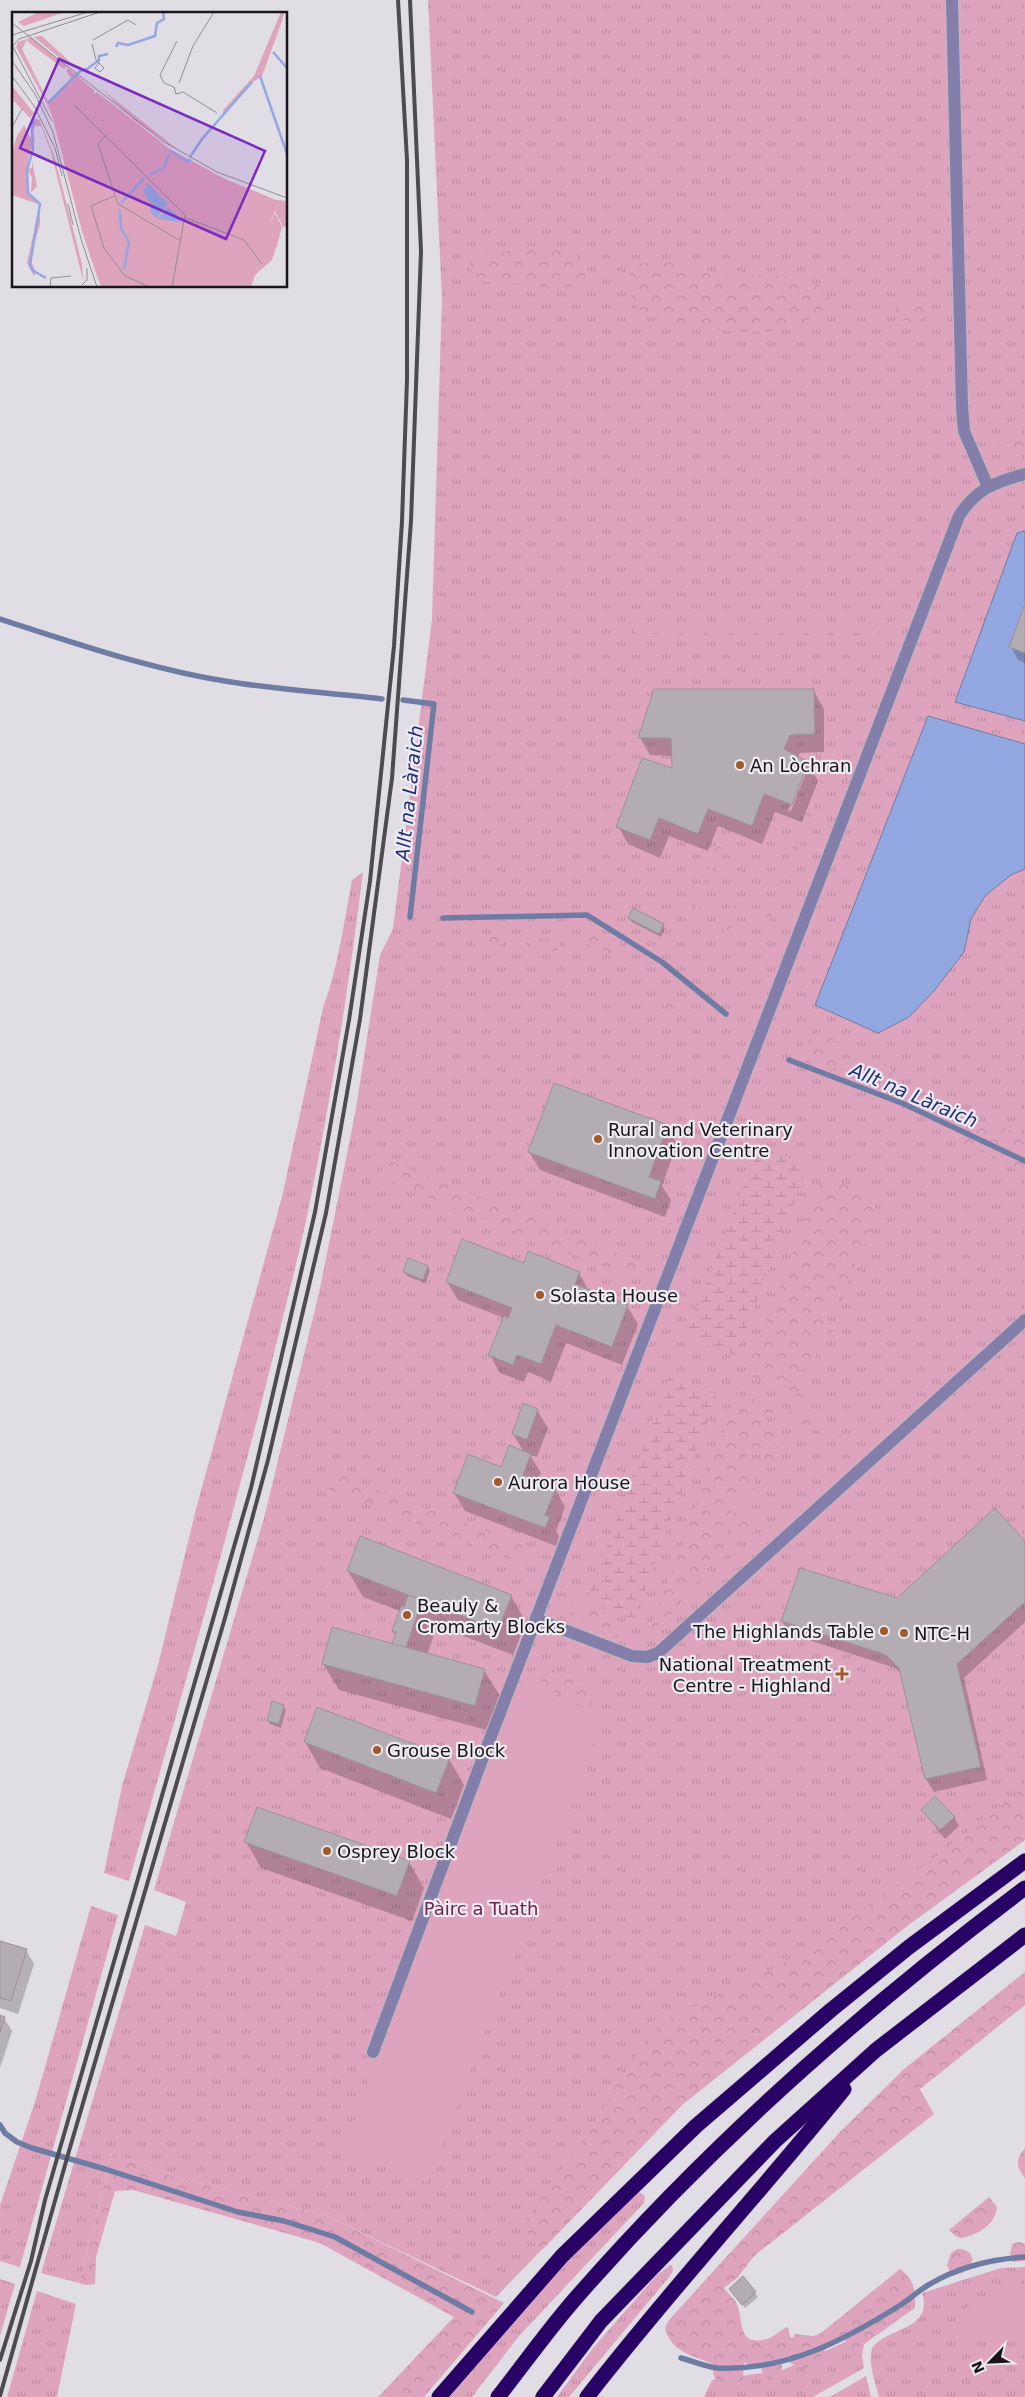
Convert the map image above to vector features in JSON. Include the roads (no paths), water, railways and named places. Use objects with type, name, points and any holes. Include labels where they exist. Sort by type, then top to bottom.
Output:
[{"type":"highway","points":[[439,2397],[562,2256],[696,2126],[852,1993],[1025,1862]]},
{"type":"highway","points":[[498,2397],[575,2300],[731,2135],[875,2005],[946,1947],[1025,1888]]},
{"type":"highway","points":[[542,2397],[601,2321],[775,2141],[876,2050],[1025,1935]]},
{"type":"highway","points":[[587,2397],[633,2338],[769,2181],[876,2050]]},
{"type":"street","points":[[952,0],[962,407],[964,431],[988,487]]},
{"type":"street","points":[[373,2052],[536,1619],[960,516],[969,500],[988,487],[1025,474]]},
{"type":"street","points":[[536,1619],[632,1656],[647,1657],[658,1653],[1025,1320]]},
{"type":"water","points":[[1025,531],[1025,721],[955,702],[1017,533]]},
{"type":"water","points":[[928,716],[1025,744],[1025,869],[1011,875],[985,896],[971,919],[964,952],[933,992],[909,1017],[878,1033],[815,1005]]},
{"type":"waterway","points":[[0,619],[114,655],[201,677],[269,687],[382,699]]},
{"type":"waterway","name":"Allt na Làraich","points":[[403,700],[434,704],[410,917]]},
{"type":"waterway","name":"Allt na Làraich","points":[[443,918],[587,915],[662,962],[726,1014]]},
{"type":"waterway","name":"Allt na Làraich","points":[[789,1060],[904,1104],[1025,1161]]},
{"type":"waterway","points":[[0,2125],[5,2133],[17,2142],[32,2148],[105,2169],[238,2212],[284,2221],[335,2237],[472,2312]]},
{"type":"waterway","points":[[681,2358],[718,2368],[743,2368],[790,2359],[835,2342],[857,2331],[941,2278],[989,2262],[1025,2257]]},
{"type":"railway","points":[[0,2360],[31,2261],[45,2200],[251,1488],[315,1212],[349,1020],[370,881],[394,646],[402,521],[407,380],[407,160],[398,0]]},
{"type":"railway","points":[[0,2396],[69,2151],[225,1618],[268,1460],[326,1213],[360,1019],[392,778],[411,521],[421,251],[410,0]]},
{"type":"place","name":"An Lòchran","points":[[740,765]]},
{"type":"place","name":"Rural and Veterinary Innovation Centre","points":[[598,1139]]},
{"type":"place","name":"Solasta House","points":[[540,1295]]},
{"type":"place","name":"Aurora House","points":[[498,1482]]},
{"type":"place","name":"Beauly & Cromarty Blocks","points":[[407,1615]]},
{"type":"place","name":"The Highlands Table","points":[[884,1631]]},
{"type":"place","name":"NTC-H","points":[[904,1633]]},
{"type":"place","name":"National Treatment Centre - Highland","points":[[842,1674]]},
{"type":"place","name":"Grouse Block","points":[[377,1750]]},
{"type":"place","name":"Osprey Block","points":[[327,1851]]},
{"type":"park label","name":"Pàirc a Tuath","points":[[481,1908]]}]
